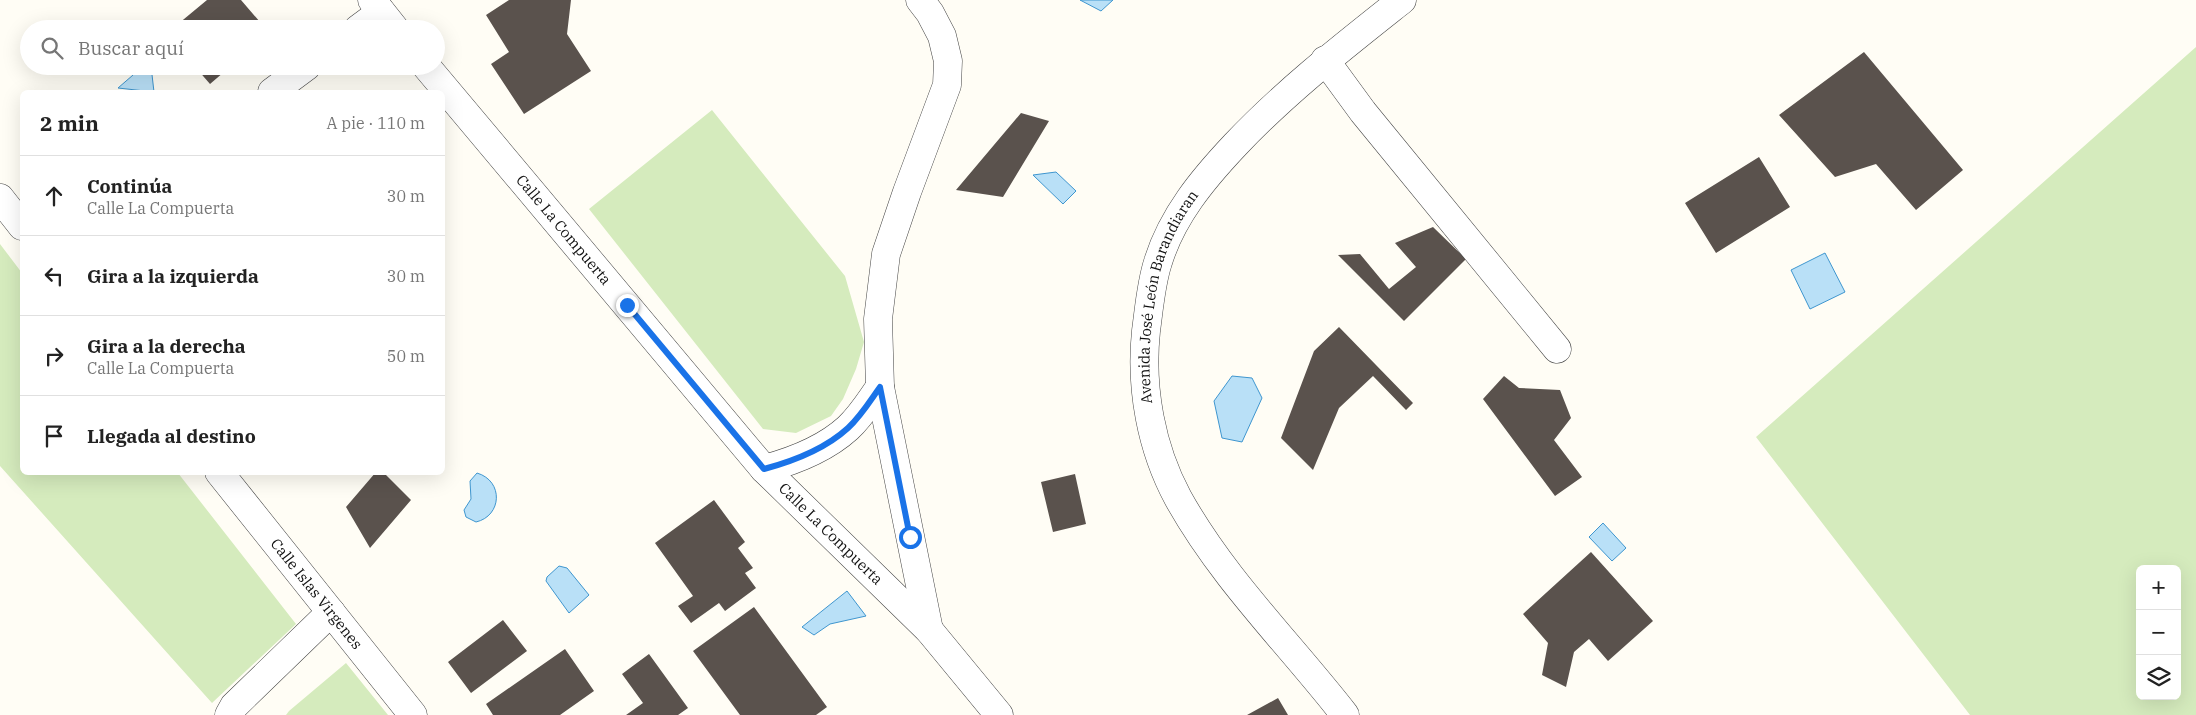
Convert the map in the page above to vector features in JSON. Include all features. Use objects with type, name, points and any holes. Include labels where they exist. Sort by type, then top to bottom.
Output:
[{"type":"street","name":"Calle La Compuerta","points":[[920,0],[930,13],[942,36],[948,61],[947,85],[886,254],[878,319],[880,387],[929,630]]},
{"type":"street","name":"Avenida José León Barandiaran","points":[[1345,715],[1330,704],[1244,596],[1203,539],[1177,496],[1159,452],[1147,405],[1143,359],[1158,262],[1176,219],[1205,176],[1285,95],[1325,60],[1402,0]]},
{"type":"street","points":[[1325,60],[1363,112],[1557,349]]},
{"type":"street","points":[[275,90],[296,75]]},
{"type":"street","name":"Calle La Compuerta","points":[[434,75],[764,469],[929,630],[998,715]]},
{"type":"street","points":[[0,198],[20,223]]},
{"type":"street","points":[[764,469],[792,462],[822,446],[841,432],[865,408],[880,387]]},
{"type":"street","name":"Calle Islas Virgenes","points":[[222,475],[413,715]]},
{"type":"street","points":[[228,715],[234,706],[331,612]]},
{"type":"green space","points":[[2196,47],[2196,715],[1970,715],[1756,437]]},
{"type":"green space","points":[[712,110],[845,276],[864,342],[856,369],[843,399],[831,416],[796,433],[763,429],[589,209]]},
{"type":"green space","points":[[0,244],[20,270],[20,475],[180,475],[296,624],[212,703],[0,466]]},
{"type":"green space","points":[[346,663],[388,715],[286,715],[289,711]]},
{"type":"water","points":[[1080,0],[1113,0],[1101,11]]},
{"type":"water","points":[[133,75],[152,75],[154,90],[118,88]]},
{"type":"water","points":[[1056,172],[1076,191],[1063,204],[1033,175]]},
{"type":"water","points":[[1825,253],[1845,292],[1810,309],[1791,270]]},
{"type":"water","points":[[1232,376],[1252,378],[1262,398],[1242,442],[1222,438],[1214,401]]},
{"type":"water","points":[[477,473],[486,477],[492,483],[496,498],[495,506],[491,513],[485,519],[476,522],[466,517],[464,510],[471,499],[470,481]]},
{"type":"water","points":[[1603,523],[1626,548],[1612,561],[1589,537]]},
{"type":"water","points":[[559,566],[567,568],[589,595],[569,613],[546,581],[547,577]]},
{"type":"water","points":[[847,591],[866,616],[830,624],[814,635],[802,627]]},
{"type":"building","points":[[207,0],[241,0],[258,20],[183,20]]},
{"type":"building","points":[[509,0],[571,0],[567,34],[591,71],[524,114],[491,64],[509,52],[486,15]]},
{"type":"building","points":[[1864,52],[1963,170],[1916,210],[1876,164],[1835,177],[1779,115]]},
{"type":"building","points":[[202,75],[220,75],[210,84]]},
{"type":"building","points":[[1021,113],[1049,121],[1003,197],[956,190]]},
{"type":"building","points":[[1759,157],[1790,207],[1716,253],[1685,203]]},
{"type":"building","points":[[1433,227],[1466,259],[1404,321],[1338,255],[1360,254],[1389,289],[1416,267],[1395,243]]},
{"type":"building","points":[[1339,327],[1413,403],[1406,410],[1373,376],[1339,408],[1313,470],[1281,438],[1314,351]]},
{"type":"building","points":[[1504,376],[1519,388],[1560,390],[1571,418],[1554,440],[1582,477],[1555,496],[1483,399]]},
{"type":"building","points":[[1075,474],[1086,524],[1053,532],[1041,482]]},
{"type":"building","points":[[373,475],[386,475],[411,500],[370,548],[346,507]]},
{"type":"building","points":[[714,500],[745,542],[738,548],[753,568],[745,573],[756,588],[725,611],[719,603],[691,623],[678,606],[693,596],[655,543]]},
{"type":"building","points":[[1591,552],[1653,621],[1608,661],[1589,639],[1574,652],[1566,687],[1542,675],[1548,643],[1523,614]]},
{"type":"building","points":[[754,607],[827,707],[816,715],[740,715],[693,651]]},
{"type":"building","points":[[503,620],[527,651],[471,693],[448,662]]},
{"type":"building","points":[[565,649],[594,691],[560,715],[493,715],[486,704]]},
{"type":"building","points":[[649,654],[688,708],[678,715],[626,715],[643,703],[622,674]]},
{"type":"building","points":[[1278,698],[1288,715],[1247,715]]},
{"type":"route","points":[[627,305],[764,469],[792,462],[822,446],[848,428],[880,387],[910,537]]}]
